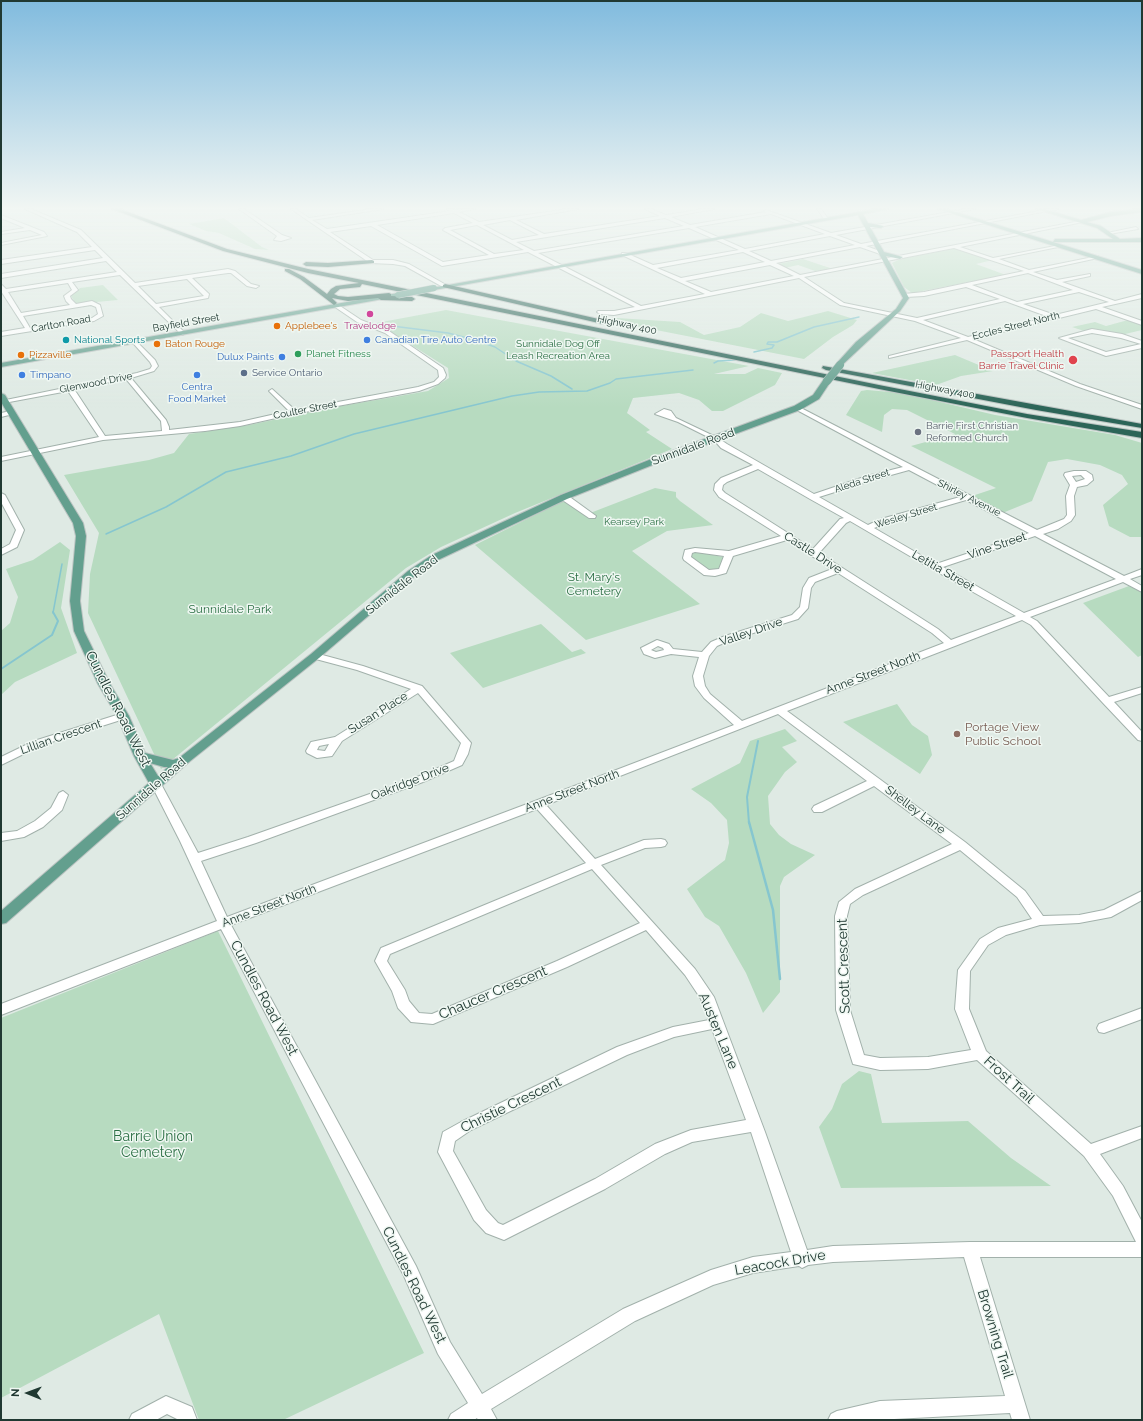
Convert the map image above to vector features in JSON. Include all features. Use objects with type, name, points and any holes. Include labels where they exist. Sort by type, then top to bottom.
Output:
[{"type":"highway","points":[[296,275],[337,306]]},
{"type":"highway","name":"Highway 400","points":[[330,275],[610,327],[887,389],[1027,416],[1142,435]]},
{"type":"highway","name":"Highway 400","points":[[347,275],[718,348],[1036,408],[1142,426]]},
{"type":"highway","points":[[398,295],[348,299],[336,298],[330,294],[333,290],[349,286],[406,290]]},
{"type":"highway","points":[[444,286],[610,327]]},
{"type":"highway","points":[[381,298],[402,298],[610,327]]},
{"type":"highway","points":[[647,332],[718,348]]},
{"type":"main road","name":"Bayfield Street","points":[[1,365],[398,295],[435,285],[444,286],[505,275]]},
{"type":"main road","points":[[895,275],[906,295]]},
{"type":"main road","name":"Sunnidale Road","points":[[1,919],[156,784],[315,656],[412,573],[453,547],[564,497],[797,408],[816,396],[840,365],[859,344],[905,302],[906,295]]},
{"type":"main road","name":"Cundles Road West","points":[[3,398],[34,451],[65,498],[78,523],[81,536],[75,601],[79,631],[104,684],[123,716],[140,756],[156,784]]},
{"type":"main road","points":[[140,756],[164,763],[174,764],[185,760]]},
{"type":"street","points":[[29,330],[3,289],[106,275]]},
{"type":"street","points":[[124,275],[182,333]]},
{"type":"street","points":[[135,285],[200,275]]},
{"type":"street","points":[[236,275],[249,284],[256,286]]},
{"type":"street","points":[[421,275],[435,285]]},
{"type":"street","points":[[577,275],[641,308]]},
{"type":"street","points":[[670,275],[710,294]]},
{"type":"street","points":[[680,280],[705,275]]},
{"type":"street","points":[[796,275],[842,304],[917,320],[966,338],[1072,383],[1142,407]]},
{"type":"street","points":[[600,312],[610,314],[807,275]]},
{"type":"street","points":[[906,295],[924,294],[1013,275]]},
{"type":"street","points":[[1038,275],[1116,302]]},
{"type":"street","points":[[1056,282],[1087,275]]},
{"type":"street","points":[[156,306],[206,297],[207,295],[188,277]]},
{"type":"street","points":[[69,281],[75,290],[67,296],[68,300],[74,305]]},
{"type":"street","points":[[967,285],[1054,317]]},
{"type":"street","points":[[1018,303],[1079,290]]},
{"type":"street","name":"Eccles Street North","points":[[891,357],[1142,296]]},
{"type":"street","points":[[917,320],[1007,299]]},
{"type":"street","name":"Carlton Road","points":[[1,334],[94,319],[101,315],[96,304],[74,305],[18,314]]},
{"type":"street","name":"Coulter Street","points":[[34,451],[103,438],[221,427],[419,389],[436,383],[443,375],[438,366],[388,332],[359,321],[337,306]]},
{"type":"street","points":[[1096,307],[1142,323]]},
{"type":"street","points":[[1089,331],[1122,336],[1141,342],[1106,354],[1062,338],[1089,331]]},
{"type":"street","name":"Glenwood Drive","points":[[3,398],[70,388],[127,377],[152,370],[155,366],[152,361],[135,342]]},
{"type":"street","points":[[127,377],[164,420],[166,427],[165,432]]},
{"type":"street","points":[[70,388],[103,438]]},
{"type":"street","points":[[272,391],[294,412]]},
{"type":"street","name":"Shirley Avenue","points":[[797,408],[1142,588]]},
{"type":"street","points":[[1,415],[11,413]]},
{"type":"street","name":"Letitia Street","points":[[672,418],[716,439],[724,446],[758,466],[1034,623],[1142,738]]},
{"type":"street","points":[[1,458],[34,451]]},
{"type":"street","name":"Castle Drive","points":[[758,466],[724,480],[718,484],[718,490],[722,495],[935,631],[950,644]]},
{"type":"street","name":"Aleda Street","points":[[813,497],[870,478],[911,467]]},
{"type":"street","name":"Vine Street","points":[[935,567],[1067,520],[1071,515],[1070,496],[1074,485]]},
{"type":"street","points":[[1,494],[20,530],[14,545],[1,553]]},
{"type":"street","points":[[564,497],[592,516]]},
{"type":"street","name":"Wesley Street","points":[[868,528],[884,521],[968,497]]},
{"type":"street","points":[[814,553],[843,521],[850,518]]},
{"type":"street","points":[[729,554],[723,571],[715,573],[707,573],[687,558],[688,552],[697,550],[729,554],[788,537]]},
{"type":"street","name":"Valley Drive","points":[[704,655],[714,644],[728,638],[780,623],[795,617],[804,608],[807,588],[812,580],[829,572],[838,570]]},
{"type":"street","name":"Anne Street North","points":[[1,1010],[224,923],[539,804],[1022,616],[1142,572]]},
{"type":"street","points":[[670,651],[704,655],[698,676],[700,686],[707,696],[740,725]]},
{"type":"street","points":[[315,656],[360,668],[419,688]]},
{"type":"street","name":"Susan Place","points":[[338,739],[419,688]]},
{"type":"street","name":"Oakridge Drive","points":[[193,859],[252,840],[411,783],[458,763],[463,754],[466,743],[419,688]]},
{"type":"street","points":[[1106,701],[1142,690]]},
{"type":"street","name":"Shelley Lane","points":[[779,710],[961,845],[1021,894],[1040,921]]},
{"type":"street","name":"Lillian Crescent","points":[[1,762],[38,743],[123,716]]},
{"type":"street","points":[[818,809],[876,781]]},
{"type":"street","name":"Cundles Road West","points":[[156,784],[186,841],[193,859],[224,923],[410,1271],[444,1348],[484,1413]]},
{"type":"street","points":[[1,837],[20,834],[39,824],[56,810],[63,795]]},
{"type":"street","name":"Austen Lane","points":[[539,804],[592,865],[617,888],[690,972],[707,997],[718,1022],[802,1260]]},
{"type":"street","name":"Chaucer Crescent","points":[[648,924],[562,964],[433,1019],[416,1018],[403,1004],[398,990],[381,961],[385,951],[528,890],[644,844],[661,843]]},
{"type":"street","name":"Scott Crescent","points":[[961,845],[859,892],[845,902],[841,916],[843,1010],[858,1060],[880,1064],[928,1063],[980,1054]]},
{"type":"street","name":"Frost Trail","points":[[1142,895],[1107,914],[1079,919],[1040,921],[1002,931],[984,942],[964,970],[962,1009],[980,1054],[1089,1151],[1118,1191],[1142,1238]]},
{"type":"street","points":[[1104,1028],[1142,1013]]},
{"type":"street","name":"Christie Crescent","points":[[718,1022],[673,1032],[622,1051],[466,1126],[448,1137],[445,1152],[480,1215],[492,1228],[504,1233],[600,1184],[660,1149],[691,1136],[755,1125]]},
{"type":"street","points":[[1089,1151],[1142,1132]]},
{"type":"street","name":"Leacock Drive","points":[[457,1420],[484,1413],[629,1314],[711,1278],[753,1266],[802,1260],[833,1254],[970,1249],[1142,1250]]},
{"type":"street","name":"Browning Trail","points":[[970,1249],[1018,1412]]},
{"type":"street","points":[[138,1420],[166,1405],[186,1413],[188,1420]]},
{"type":"street","points":[[838,1420],[880,1410],[1018,1412]]},
{"type":"green space","points":[[898,275],[1004,275],[912,293],[904,287]]},
{"type":"green space","points":[[103,285],[118,300],[76,304],[71,296],[80,288]]},
{"type":"green space","name":"Sunnidale Park","points":[[446,310],[749,366],[714,374],[745,374],[758,368],[782,373],[775,385],[723,411],[712,411],[699,400],[679,393],[633,398],[627,413],[650,430],[646,432],[672,449],[515,513],[441,547],[406,568],[161,769],[88,613],[90,574],[99,533],[64,475],[149,460],[174,453],[189,434],[249,425],[330,408],[428,391],[449,378],[448,368],[389,331],[371,324]]},
{"type":"green space","points":[[828,311],[857,320],[853,325],[833,337],[804,359],[610,321],[617,318],[680,322],[704,335],[740,327],[761,313],[788,321]]},
{"type":"green space","points":[[1128,320],[1142,325],[1142,330],[1121,335],[1089,330],[1084,331],[1072,327],[1095,322],[1106,326]]},
{"type":"green space","points":[[955,355],[993,371],[961,376],[936,385],[872,373]]},
{"type":"green space","points":[[867,390],[902,393],[995,415],[1115,435],[1142,443],[1142,537],[1130,537],[1109,526],[1103,505],[1128,484],[1122,475],[1100,465],[1067,459],[1048,462],[1032,501],[1000,514],[969,497],[996,488],[911,446],[955,434],[907,410],[892,409],[884,415],[882,432],[846,415],[861,391]]},
{"type":"green space","name":"St. Mary's Cemetery","points":[[655,488],[676,492],[676,497],[680,501],[713,525],[667,531],[632,551],[700,604],[586,640],[475,545],[567,499],[585,515]]},
{"type":"green space","points":[[60,542],[70,550],[61,608],[77,653],[15,682],[1,695],[1,631],[10,623],[18,597],[6,569],[33,560]]},
{"type":"green space","points":[[698,552],[723,557],[721,570],[710,571],[690,557],[692,553]]},
{"type":"green space","points":[[1129,586],[1142,593],[1142,655],[1138,657],[1083,603]]},
{"type":"green space","points":[[541,624],[572,652],[581,649],[586,653],[483,688],[450,653]]},
{"type":"green space","points":[[897,704],[912,725],[928,736],[932,755],[920,774],[843,722]]},
{"type":"green space","points":[[785,729],[797,741],[782,747],[797,762],[785,772],[768,796],[770,824],[779,835],[791,844],[815,855],[784,877],[780,886],[780,992],[763,1013],[746,973],[719,926],[705,917],[687,889],[725,860],[729,843],[727,820],[711,803],[691,789],[740,763],[750,741]]},
{"type":"green space","name":"Barrie Union Cemetery","points":[[218,931],[424,1353],[283,1420],[199,1420],[159,1314],[1,1398],[1,1018]]},
{"type":"green space","points":[[859,1071],[871,1074],[882,1123],[968,1121],[1011,1158],[1051,1186],[841,1188],[819,1127],[832,1109],[842,1084]]},
{"type":"waterway","points":[[754,352],[772,348],[774,345],[767,344],[768,342],[777,342],[814,327],[859,317]]},
{"type":"waterway","points":[[368,323],[448,333],[475,340],[495,347],[516,361],[551,376],[572,389]]},
{"type":"waterway","points":[[714,363],[718,361],[735,360]]},
{"type":"waterway","points":[[106,534],[166,507],[226,472],[291,456],[354,434],[512,396],[539,392],[587,391],[610,383],[616,379],[693,370]]},
{"type":"waterway","points":[[53,612],[62,564]]},
{"type":"waterway","points":[[1,669],[52,635],[58,621],[53,612]]},
{"type":"waterway","points":[[749,823],[747,797],[758,741]]},
{"type":"waterway","points":[[749,822],[773,910],[780,979]]},
{"type":"place","name":"Travelodge","points":[[370,314]]},
{"type":"place","name":"Applebee's","points":[[277,326]]},
{"type":"place","name":"National Sports","points":[[66,340]]},
{"type":"place","name":"Canadian Tire Auto Centre","points":[[367,340]]},
{"type":"place","name":"Baton Rouge","points":[[157,344]]},
{"type":"place","name":"Planet Fitness","points":[[298,354]]},
{"type":"place","name":"Pizzaville","points":[[21,355]]},
{"type":"place","name":"Dulux Paints","points":[[282,357]]},
{"type":"place","name":"Passport Health Barrie Travel Clinic","points":[[1073,360]]},
{"type":"place","name":"Service Ontario","points":[[244,373]]},
{"type":"place","name":"Timpano","points":[[22,375]]},
{"type":"place","name":"Centra Food Market","points":[[197,375]]},
{"type":"place","name":"Barrie First Christian Reformed Church","points":[[918,432]]},
{"type":"place","name":"Portage View Public School","points":[[957,734]]},
{"type":"park label","name":"Sunnidale Dog Off Leash Recreation Area","points":[[558,350]]},
{"type":"park label","name":"Kearsey Park","points":[[634,522]]}]
